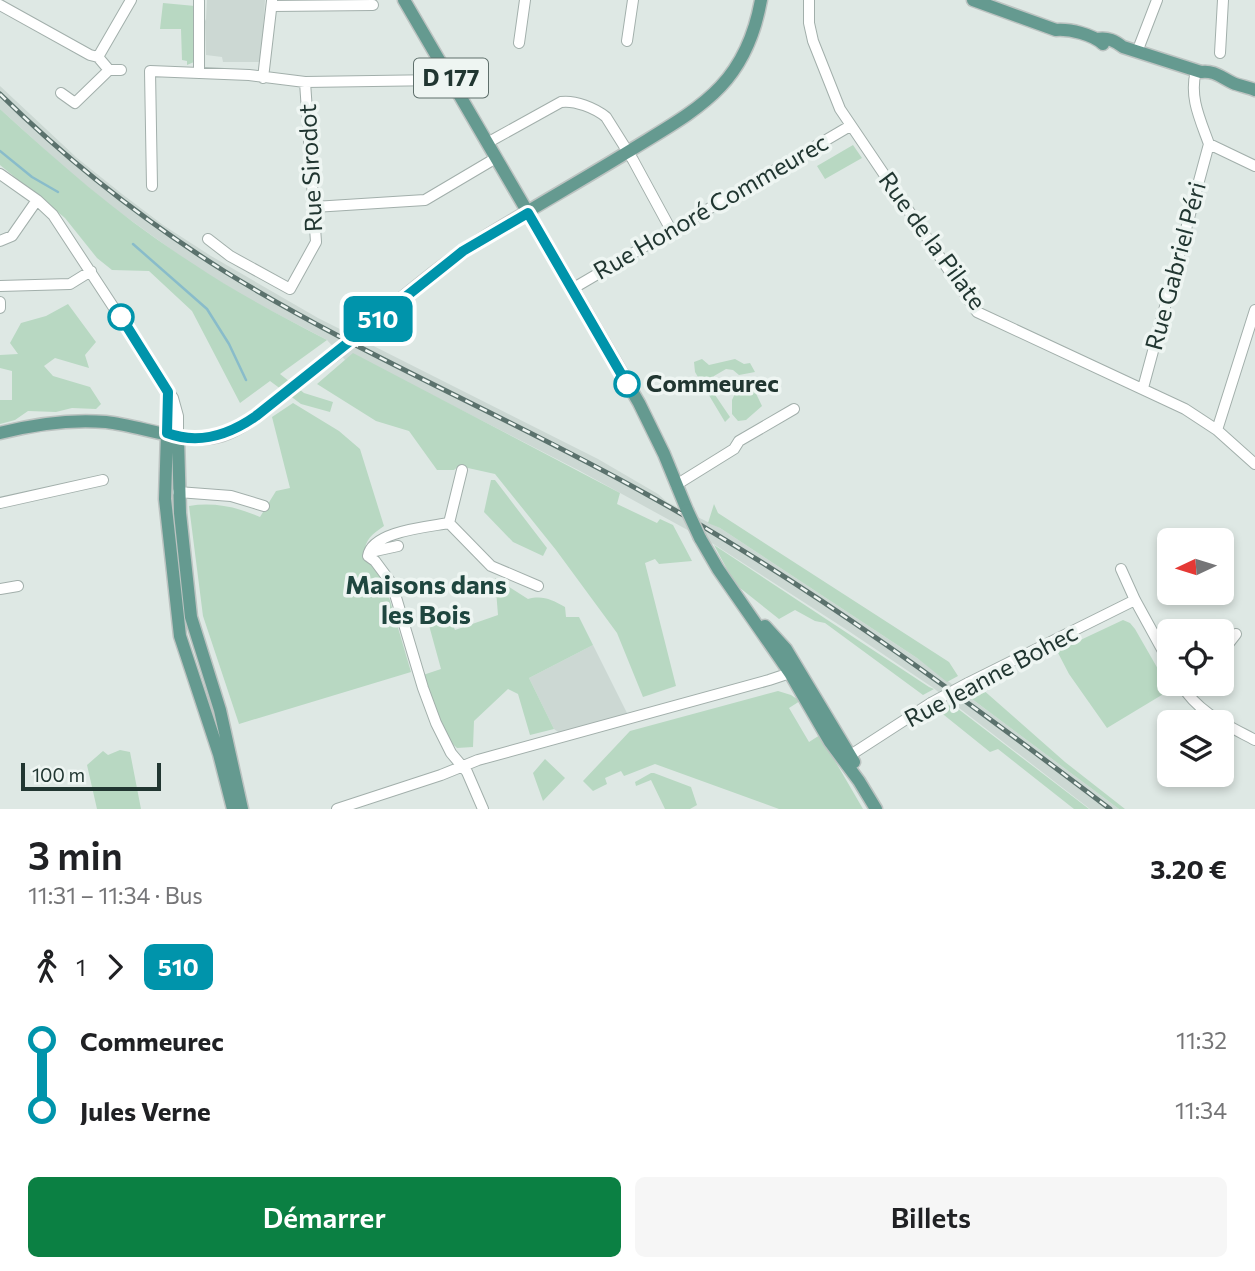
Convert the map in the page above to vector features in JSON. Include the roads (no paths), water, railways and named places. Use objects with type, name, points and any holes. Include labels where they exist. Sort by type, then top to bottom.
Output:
[{"type":"main road","name":"D 177","points":[[404,0],[652,428],[700,538],[718,569],[846,758]]},
{"type":"main road","points":[[0,433],[45,423],[88,421],[200,439],[224,434],[247,422],[463,251],[684,118],[719,89],[736,67],[748,45],[761,0]]},
{"type":"main road","points":[[973,0],[1056,30],[1065,29],[1097,39],[1116,41],[1137,52],[1199,72],[1217,74],[1230,82],[1255,90]]},
{"type":"main road","points":[[172,435],[191,617],[220,710],[242,809]]},
{"type":"main road","points":[[172,435],[165,499],[180,636],[219,754],[233,809]]},
{"type":"main road","name":"D 177","points":[[739,597],[786,649],[825,714]]},
{"type":"main road","points":[[825,714],[846,758],[876,809]]},
{"type":"main road","points":[[846,758],[866,776],[884,809]]},
{"type":"street","points":[[98,57],[131,0]]},
{"type":"street","points":[[190,0],[199,0],[199,73]]},
{"type":"street","points":[[519,43],[525,0]]},
{"type":"street","points":[[627,41],[632,0]]},
{"type":"street","name":"Rue de la Pilate","points":[[809,0],[809,23],[813,41],[832,91],[850,127],[978,312],[993,324],[1143,388],[1185,409],[1217,430],[1255,464]]},
{"type":"street","points":[[1137,52],[1157,0]]},
{"type":"street","points":[[1220,53],[1223,0]]},
{"type":"street","points":[[263,78],[272,3],[373,5]]},
{"type":"street","points":[[0,5],[98,57],[109,70]]},
{"type":"street","points":[[61,93],[75,103],[109,70],[121,70]]},
{"type":"street","points":[[152,186],[150,71],[249,75],[305,82],[441,80],[449,76]]},
{"type":"street","points":[[1199,72],[1192,86],[1193,99],[1209,144],[1255,166]]},
{"type":"street","name":"Rue Sirodot","points":[[208,239],[230,256],[290,289],[314,246],[314,207],[305,82]]},
{"type":"street","points":[[487,143],[555,103],[578,103],[604,114],[671,230]]},
{"type":"street","name":"Rue Honoré Commeurec","points":[[572,289],[850,127]]},
{"type":"street","name":"Rue Gabriel Péri","points":[[1143,388],[1209,144]]},
{"type":"street","points":[[314,207],[425,200],[496,158]]},
{"type":"street","points":[[0,174],[53,215],[91,271],[175,403],[172,435]]},
{"type":"street","points":[[0,241],[12,236],[37,200]]},
{"type":"street","points":[[0,286],[70,284],[91,271]]},
{"type":"street","points":[[0,302],[0,308]]},
{"type":"street","points":[[1217,430],[1255,310]]},
{"type":"street","points":[[676,485],[734,449],[739,441],[794,410]]},
{"type":"street","points":[[449,523],[462,470]]},
{"type":"street","points":[[0,502],[103,480]]},
{"type":"street","points":[[178,492],[231,496],[264,506]]},
{"type":"street","points":[[368,554],[375,542],[381,538],[449,523]]},
{"type":"street","points":[[449,523],[491,565],[538,586]]},
{"type":"street","points":[[368,554],[398,545]]},
{"type":"street","points":[[368,554],[392,584],[441,747],[463,767],[483,809]]},
{"type":"street","points":[[1121,569],[1157,640]]},
{"type":"street","points":[[0,589],[18,586]]},
{"type":"street","name":"Rue Jeanne Bohec","points":[[846,758],[931,703],[1135,600]]},
{"type":"street","points":[[777,639],[787,655],[790,673]]},
{"type":"street","points":[[337,809],[478,760],[790,673],[797,674],[820,711],[825,714]]},
{"type":"street","points":[[1189,696],[1214,718],[1255,740]]},
{"type":"waterway","points":[[0,151],[32,177],[58,192]]},
{"type":"waterway","points":[[133,244],[207,309],[229,344],[246,380]]},
{"type":"railway","points":[[0,94],[52,143],[107,188],[224,271],[328,330],[595,466],[709,530],[885,644],[1110,809]]},
{"type":"place","name":"Commeurec","points":[[627,384]]},
{"type":"district","name":"Maisons dans les Bois","points":[[426,600]]}]
